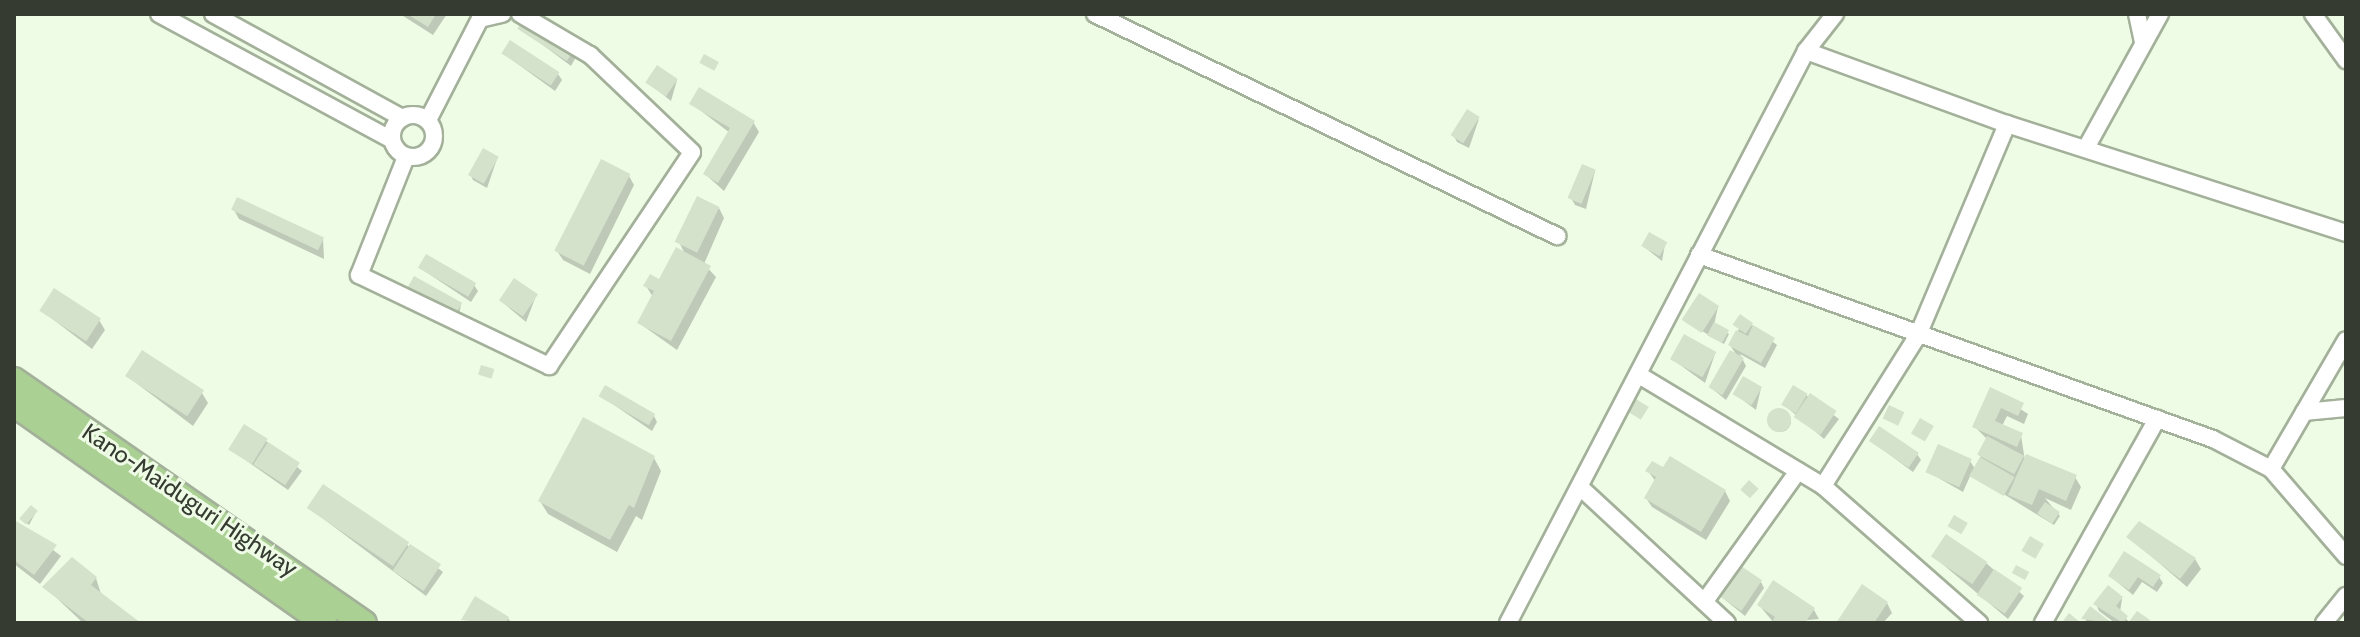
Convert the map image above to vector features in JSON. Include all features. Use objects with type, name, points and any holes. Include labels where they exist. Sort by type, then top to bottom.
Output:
[{"type":"highway","name":"Kano-Maiduguri Highway","points":[[14,380],[364,623]]},
{"type":"highway","name":"Kano-Maiduguri Highway","points":[[14,404],[324,623]]},
{"type":"street","points":[[159,14],[392,140],[406,157]]},
{"type":"street","points":[[213,14],[402,118],[428,120]]},
{"type":"street","points":[[502,14],[480,19],[428,120],[432,147],[406,157],[359,275],[549,366],[692,152],[590,55],[520,14]]},
{"type":"street","points":[[1095,14],[1557,236]]},
{"type":"street","points":[[1513,621],[1806,51],[1835,14]]},
{"type":"street","points":[[2137,14],[2143,42]]},
{"type":"street","points":[[2086,148],[2160,14]]},
{"type":"street","points":[[2143,42],[2170,14]]},
{"type":"street","points":[[2313,14],[2346,60]]},
{"type":"street","points":[[1806,51],[2007,124],[2346,233]]},
{"type":"street","points":[[392,140],[402,118]]},
{"type":"street","points":[[1823,486],[1918,335],[2007,124]]},
{"type":"street","points":[[1699,255],[2157,419],[2271,469],[2346,556]]},
{"type":"street","points":[[2271,469],[2346,340]]},
{"type":"street","points":[[1639,375],[1823,486],[1979,623]]},
{"type":"street","points":[[2304,412],[2346,408]]},
{"type":"street","points":[[2043,623],[2157,419]]},
{"type":"street","points":[[1705,601],[1798,471]]},
{"type":"street","points":[[1580,487],[1727,623]]},
{"type":"street","points":[[2324,623],[2346,596]]},
{"type":"building","points":[[407,14],[436,14],[428,27]]},
{"type":"building","points":[[525,17],[574,49],[567,61],[517,29]]},
{"type":"building","points":[[510,40],[559,72],[551,86],[501,53]]},
{"type":"building","points":[[704,54],[719,62],[714,71],[699,63]]},
{"type":"building","points":[[657,65],[678,79],[666,96],[645,82]]},
{"type":"building","points":[[699,87],[755,121],[718,183],[703,174],[730,128],[689,104]]},
{"type":"building","points":[[1467,109],[1480,117],[1463,143],[1451,135]]},
{"type":"building","points":[[483,148],[499,157],[484,184],[468,175]]},
{"type":"building","points":[[601,159],[630,174],[584,266],[554,251]]},
{"type":"building","points":[[1582,164],[1596,170],[1581,204],[1568,198]]},
{"type":"building","points":[[697,196],[719,207],[697,253],[675,242]]},
{"type":"building","points":[[237,197],[324,238],[318,250],[231,210]]},
{"type":"building","points":[[1649,232],[1667,242],[1660,256],[1641,246]]},
{"type":"building","points":[[676,247],[711,266],[671,341],[637,323],[654,291],[643,286],[650,274],[659,279]]},
{"type":"building","points":[[426,254],[476,283],[468,297],[418,268]]},
{"type":"building","points":[[414,276],[462,303],[454,317],[406,290]]},
{"type":"building","points":[[514,278],[538,294],[523,317],[499,300]]},
{"type":"building","points":[[54,288],[101,318],[86,341],[39,311]]},
{"type":"building","points":[[1699,293],[1719,306],[1702,333],[1682,320]]},
{"type":"building","points":[[1740,314],[1753,323],[1746,334],[1733,325]]},
{"type":"building","points":[[1714,322],[1729,330],[1722,343],[1707,335]]},
{"type":"building","points":[[1753,325],[1775,338],[1761,363],[1728,345],[1736,330],[1748,336]]},
{"type":"building","points":[[1684,334],[1716,352],[1702,377],[1670,359]]},
{"type":"building","points":[[142,350],[204,390],[187,416],[125,376]]},
{"type":"building","points":[[1730,350],[1744,358],[1722,395],[1708,387]]},
{"type":"building","points":[[481,365],[494,369],[491,379],[478,375]]},
{"type":"building","points":[[1743,376],[1762,387],[1752,405],[1732,394]]},
{"type":"building","points":[[605,385],[655,414],[649,425],[598,396]]},
{"type":"building","points":[[1793,385],[1808,394],[1796,413],[1781,405]]},
{"type":"building","points":[[1990,387],[2024,403],[2018,416],[2001,408],[1995,421],[2023,433],[2017,447],[1972,427]]},
{"type":"building","points":[[1810,393],[1837,411],[1820,435],[1794,417]]},
{"type":"building","points":[[1636,399],[1649,407],[1641,420],[1628,412]]},
{"type":"building","points":[[1889,405],[1904,412],[1898,426],[1883,419]]},
{"type":"building","points":[[1779,408],[1787,412],[1791,420],[1787,428],[1779,432],[1771,428],[1767,420],[1771,412]]},
{"type":"building","points":[[583,417],[655,456],[634,508],[629,505],[610,540],[538,501]]},
{"type":"building","points":[[1920,418],[1934,426],[1925,442],[1911,434]]},
{"type":"building","points":[[244,424],[268,439],[252,464],[228,449]]},
{"type":"building","points":[[1879,426],[1919,453],[1909,468],[1869,441]]},
{"type":"building","points":[[1987,436],[2024,456],[2014,474],[1977,455]]},
{"type":"building","points":[[268,442],[300,463],[285,485],[253,465]]},
{"type":"building","points":[[1938,444],[1972,459],[1959,487],[1925,472]]},
{"type":"building","points":[[2026,454],[2077,475],[2066,501],[2039,489],[2032,505],[2008,495]]},
{"type":"building","points":[[1670,456],[1726,490],[1701,532],[1644,498],[1656,477],[1645,471],[1652,461],[1663,467]]},
{"type":"building","points":[[1980,457],[2015,477],[2004,496],[1969,476]]},
{"type":"building","points":[[1749,480],[1759,489],[1750,498],[1740,490]]},
{"type":"building","points":[[323,484],[409,542],[393,566],[307,508]]},
{"type":"building","points":[[2045,502],[2060,512],[2052,524],[2037,514]]},
{"type":"building","points":[[31,505],[38,511],[26,524],[19,519]]},
{"type":"building","points":[[1954,515],[1968,523],[1961,534],[1948,526]]},
{"type":"building","points":[[14,520],[57,545],[34,575],[14,560]]},
{"type":"building","points":[[2139,521],[2196,558],[2180,579],[2126,537]]},
{"type":"building","points":[[1946,534],[1987,562],[1972,584],[1931,556]]},
{"type":"building","points":[[2030,536],[2044,544],[2035,559],[2022,551]]},
{"type":"building","points":[[410,544],[441,564],[424,591],[393,571]]},
{"type":"building","points":[[2124,551],[2161,575],[2153,587],[2138,577],[2129,590],[2108,576]]},
{"type":"building","points":[[72,557],[97,577],[91,585],[141,623],[89,623],[42,587]]},
{"type":"building","points":[[1738,564],[1762,580],[1741,611],[1717,595]]},
{"type":"building","points":[[2016,565],[2029,572],[2025,580],[2012,573]]},
{"type":"building","points":[[1994,569],[2022,588],[2005,614],[1977,595]]},
{"type":"building","points":[[1773,580],[1815,608],[1805,623],[1771,623],[1775,617],[1757,605]]},
{"type":"building","points":[[1862,584],[1888,602],[1874,623],[1836,623]]},
{"type":"building","points":[[2108,585],[2123,597],[2116,606],[2128,616],[2123,623],[2093,604]]},
{"type":"building","points":[[475,596],[509,617],[506,623],[461,620]]},
{"type":"building","points":[[2090,606],[2112,623],[2081,619]]},
{"type":"building","points":[[2137,611],[2150,620],[2148,623],[2128,623]]},
{"type":"building","points":[[2069,613],[2081,623],[2063,621]]}]
